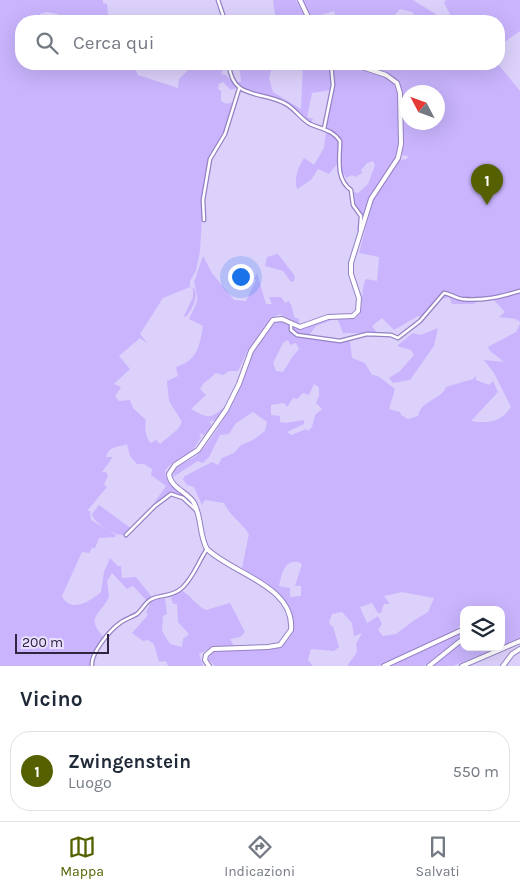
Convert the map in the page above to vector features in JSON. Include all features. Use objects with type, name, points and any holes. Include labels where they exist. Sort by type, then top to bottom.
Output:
[{"type":"main road","points":[[300,0],[307,15]]},
{"type":"main road","points":[[209,666],[205,660],[212,649],[274,647],[285,641],[291,624],[285,606],[273,592],[207,549],[197,511],[190,498],[171,481],[169,474],[171,469],[198,450],[226,410],[239,384],[250,351],[270,324],[278,318],[291,325],[300,327],[328,316],[356,314],[359,298],[350,266],[370,199],[401,150],[400,93],[397,83],[392,78],[370,70]]},
{"type":"main road","points":[[384,666],[460,630]]},
{"type":"main road","points":[[429,666],[460,641]]},
{"type":"main road","points":[[462,666],[520,641]]},
{"type":"main road","points":[[503,666],[512,654],[520,649]]},
{"type":"street","points":[[218,0],[223,15]]},
{"type":"street","points":[[230,70],[232,80],[239,89],[286,104],[308,123],[324,128],[337,136],[340,140],[340,175],[351,190],[353,205],[361,216],[361,233]]},
{"type":"street","points":[[324,128],[333,85],[332,70]]},
{"type":"street","points":[[204,220],[203,200],[210,159],[225,134],[239,89]]},
{"type":"street","points":[[291,325],[291,330],[297,335],[340,341],[367,334],[391,335],[398,338],[420,321],[444,294],[450,294],[456,298],[479,301],[520,291]]},
{"type":"street","points":[[126,535],[155,506],[171,494],[183,498],[197,511]]},
{"type":"street","points":[[92,666],[91,658],[112,630],[124,620],[136,615],[151,598],[167,596],[181,589],[196,571],[207,549]]},
{"type":"shaded area","points":[[0,0],[103,0],[103,3],[107,4],[108,14],[110,15],[58,15],[47,12],[40,15],[15,15],[15,70],[136,70],[138,75],[178,88],[179,79],[188,70],[223,70],[221,74],[226,75],[237,88],[231,90],[223,82],[219,84],[218,89],[221,91],[221,101],[227,104],[232,102],[224,134],[209,159],[203,200],[200,251],[196,271],[190,281],[190,287],[163,298],[140,334],[148,344],[140,338],[119,356],[130,369],[114,384],[121,387],[115,396],[119,401],[130,400],[133,408],[146,420],[146,433],[151,443],[156,440],[160,444],[178,429],[182,422],[169,401],[167,381],[178,376],[176,367],[189,361],[198,346],[203,326],[189,319],[197,300],[194,282],[203,256],[212,273],[234,300],[246,301],[256,280],[254,279],[257,273],[266,304],[272,304],[269,297],[281,297],[285,303],[289,301],[294,317],[299,319],[298,324],[280,314],[273,317],[248,350],[238,371],[229,371],[223,375],[215,373],[200,389],[206,395],[191,409],[209,416],[216,414],[225,406],[216,420],[208,422],[211,423],[211,427],[204,435],[199,433],[201,437],[190,454],[171,465],[165,471],[169,482],[188,500],[193,507],[186,499],[174,493],[154,503],[166,486],[151,475],[152,469],[144,464],[137,464],[130,456],[127,444],[114,447],[108,453],[106,457],[113,457],[102,472],[106,472],[108,476],[104,484],[107,487],[87,511],[90,511],[91,520],[116,535],[115,537],[99,538],[95,548],[92,548],[89,553],[82,552],[62,596],[70,604],[75,605],[92,599],[101,592],[104,572],[110,558],[118,566],[121,566],[122,578],[136,577],[152,597],[147,601],[133,586],[127,589],[112,573],[107,581],[109,597],[95,621],[98,631],[104,638],[91,657],[92,666],[0,666]]},
{"type":"shaded area","points":[[273,0],[296,0],[304,15],[275,15]]},
{"type":"shaded area","points":[[301,0],[413,0],[437,15],[414,15],[412,12],[400,9],[394,15],[335,15],[334,11],[320,15],[309,15]]},
{"type":"shaded area","points":[[446,0],[520,0],[520,31],[505,42],[505,15],[449,15],[444,3]]},
{"type":"shaded area","points":[[240,70],[271,70],[269,78],[273,92],[301,109],[303,70],[330,70],[331,90],[312,93],[307,117],[313,119],[311,123],[287,103],[237,86],[235,82],[241,82]]},
{"type":"shaded area","points":[[332,70],[368,70],[386,78],[397,88],[399,148],[397,156],[369,198],[363,218],[355,205],[354,192],[358,193],[368,184],[375,165],[373,161],[367,163],[361,170],[362,173],[355,177],[352,175],[346,178],[344,174],[341,174],[342,140],[339,135],[326,128],[334,85],[331,77]]},
{"type":"shaded area","points":[[375,70],[503,70],[520,91],[520,322],[516,319],[499,317],[505,312],[490,296],[473,304],[452,304],[449,297],[442,299],[439,297],[421,317],[418,316],[394,330],[382,318],[372,326],[377,333],[343,333],[337,318],[356,318],[361,309],[366,279],[377,281],[379,257],[359,253],[373,200],[399,160],[407,159],[408,156],[402,155],[402,130],[445,130],[445,85],[400,85],[400,90],[399,82],[392,76]]},
{"type":"shaded area","points":[[326,131],[339,141],[338,163],[329,174],[318,169],[311,180],[297,189],[296,177],[300,165],[304,158],[314,165],[324,148]]},
{"type":"shaded area","points":[[278,254],[295,276],[294,281],[291,282],[283,271],[265,266],[267,257]]},
{"type":"shaded area","points":[[190,287],[195,289],[196,296],[186,317],[184,316],[193,297],[193,289]]},
{"type":"shaded area","points":[[337,318],[316,326],[309,335],[312,339],[341,343],[350,341],[352,358],[365,363],[372,375],[378,376],[395,389],[389,409],[400,412],[401,415],[408,419],[418,416],[423,407],[440,395],[446,387],[473,379],[476,376],[476,380],[489,385],[493,381],[498,392],[471,421],[488,422],[503,416],[511,407],[494,373],[484,360],[504,362],[490,351],[488,347],[516,332],[520,324],[520,638],[505,644],[505,606],[460,606],[460,625],[456,630],[378,666],[347,666],[357,652],[356,644],[362,633],[354,636],[352,623],[342,612],[332,614],[329,622],[333,626],[339,647],[334,651],[311,649],[308,660],[313,666],[215,666],[208,659],[213,651],[279,648],[290,637],[293,625],[291,614],[275,592],[242,568],[249,534],[246,530],[229,512],[224,503],[205,500],[202,505],[194,487],[187,485],[183,479],[185,476],[212,462],[218,465],[222,458],[234,453],[241,445],[253,440],[265,431],[267,422],[253,412],[236,423],[229,434],[220,435],[209,457],[203,463],[198,461],[173,477],[174,472],[179,466],[197,455],[217,430],[238,393],[258,344],[272,324],[280,320],[298,328],[303,328],[316,322]],"holes":[[[288,340],[290,345],[296,343],[299,349],[283,372],[276,371],[273,363],[283,343]],[[314,384],[319,387],[319,396],[316,403],[322,409],[315,415],[312,427],[308,431],[306,429],[291,435],[287,432],[304,424],[304,420],[286,423],[280,422],[280,416],[271,415],[271,405],[284,403],[287,407],[293,398],[297,399],[303,393],[309,395]],[[298,562],[302,564],[295,586],[301,586],[301,596],[290,597],[290,588],[279,586],[284,569],[290,563]],[[402,592],[434,598],[428,612],[396,634],[383,636],[378,630],[382,624],[378,616],[367,623],[360,607],[372,603],[378,613],[381,613],[384,604],[390,604],[384,596]]]},
{"type":"shaded area","points":[[438,328],[434,346],[410,380],[393,383],[389,378],[400,371],[414,355],[411,350],[397,346],[413,333],[421,335]]},
{"type":"shaded area","points":[[99,505],[132,528],[122,535],[104,528],[96,521],[92,514]]},
{"type":"shaded area","points":[[181,590],[206,610],[230,603],[245,632],[240,637],[230,639],[234,646],[212,647],[199,654],[203,666],[168,666],[166,661],[159,662],[154,644],[148,640],[143,641],[132,633],[148,615],[146,612],[152,600],[165,598],[167,614],[163,616],[162,631],[170,644],[182,647],[183,639],[189,634],[178,622],[177,604],[173,604],[171,598]]},
{"type":"shaded area","points":[[460,633],[460,638],[424,666],[388,666]]},
{"type":"shaded area","points":[[460,644],[460,651],[489,651],[453,666],[433,666]]},
{"type":"place","name":"Zwingenstein","points":[[487,205]]}]
